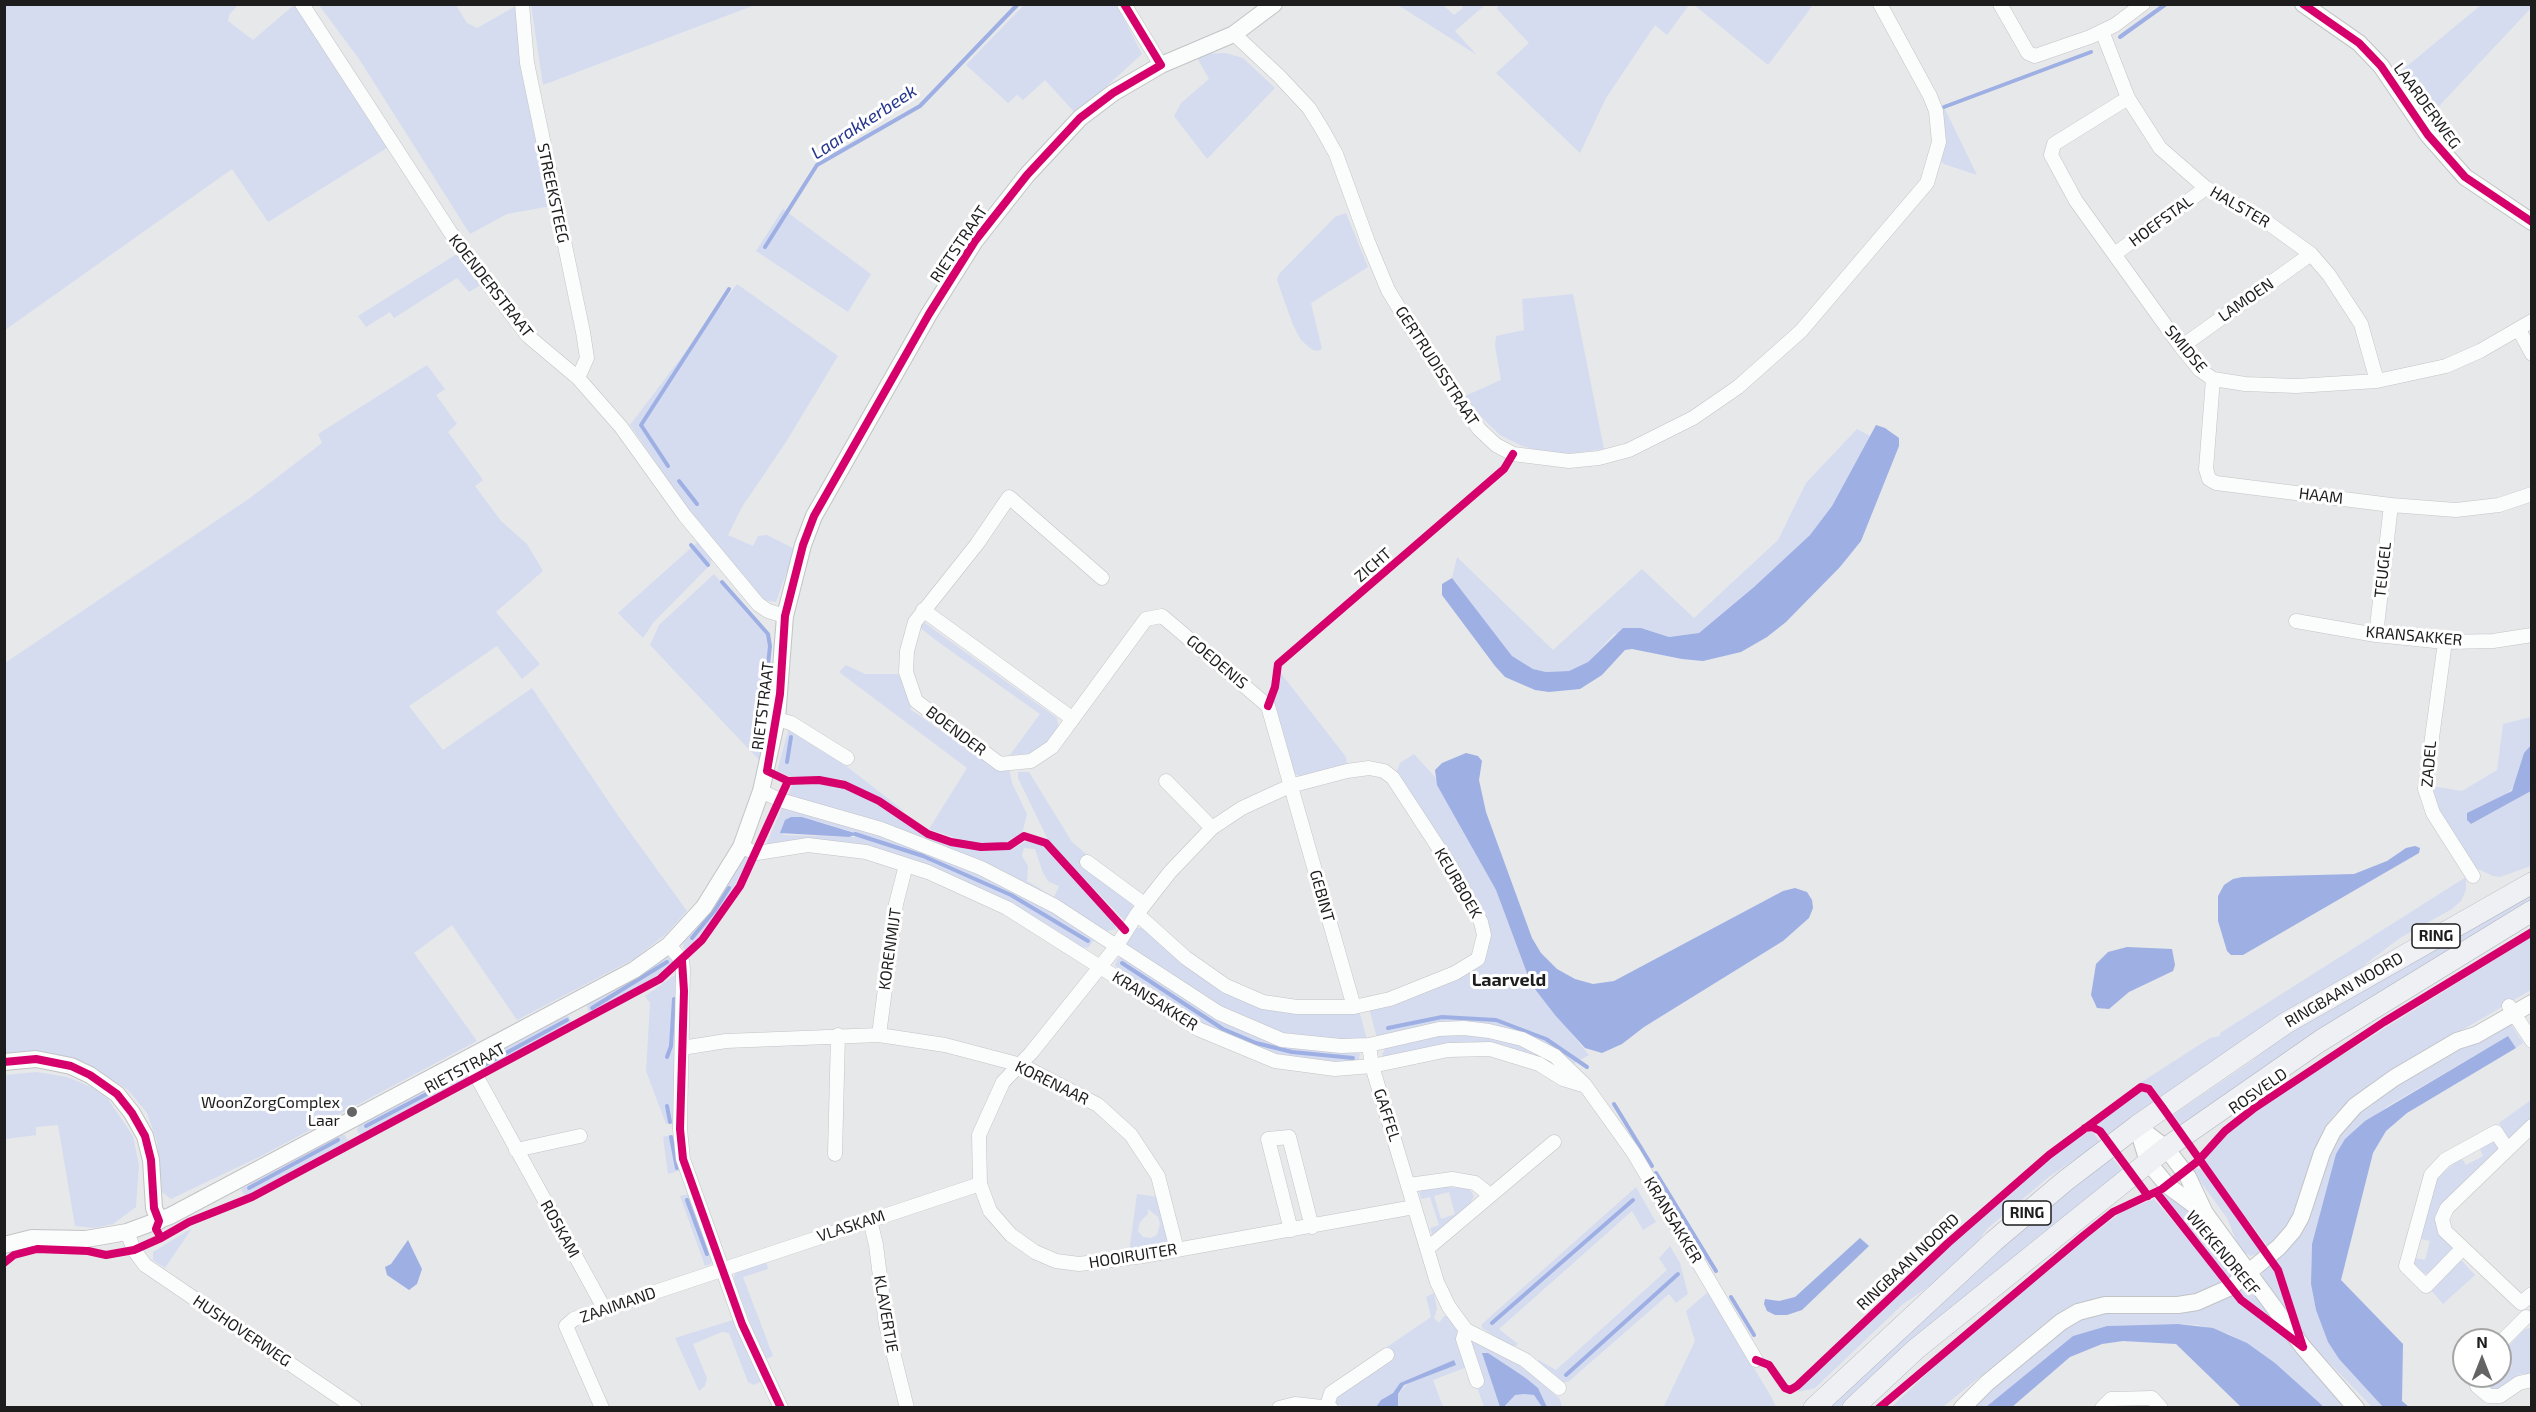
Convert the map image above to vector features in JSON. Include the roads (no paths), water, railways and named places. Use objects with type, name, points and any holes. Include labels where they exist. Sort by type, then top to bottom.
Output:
[{"type":"main road","name":"RINGBAAN NOORD","points":[[1814,1407],[1994,1241],[2065,1181],[2137,1126],[2286,1023],[2532,883]]},
{"type":"main road","name":"RINGBAAN NOORD","points":[[1853,1407],[1916,1348],[2166,1148],[2320,1041],[2532,911]]},
{"type":"street","name":"KOENDERSTRAAT","points":[[302,4],[462,250],[528,336],[578,378],[621,427],[685,516],[740,584],[768,611],[785,616]]},
{"type":"street","name":"STREEKSTEEG","points":[[522,4],[527,63],[587,358],[578,378]]},
{"type":"street","points":[[1124,4],[1161,65]]},
{"type":"street","name":"RIETSTRAAT","points":[[127,1232],[159,1221],[467,1059],[634,970],[669,945],[704,907],[741,847],[761,791],[777,720],[785,616],[803,545],[814,516],[924,324],[975,241],[1027,175],[1080,118],[1113,93],[1161,65],[1234,34],[1274,4]]},
{"type":"street","name":"GERTRUDISSTRAAT","points":[[1234,34],[1309,108],[1322,129],[1336,154],[1388,290],[1467,414],[1496,445],[1513,454],[1569,461],[1599,458],[1629,450],[1693,418],[1738,387],[1801,331],[1927,183],[1939,142],[1932,99],[1880,4]]},
{"type":"street","points":[[2000,4],[2028,53],[2035,56],[2102,31],[2144,4]]},
{"type":"street","name":"LAARDERWEG","points":[[2303,4],[2359,43],[2381,66],[2428,135],[2465,177],[2532,222]]},
{"type":"street","name":"HALSTER","points":[[2102,31],[2128,98],[2160,148],[2206,188],[2264,220],[2311,254],[2346,298],[2361,324],[2377,381]]},
{"type":"street","name":"SMIDSE","points":[[2128,98],[2051,148],[2051,155],[2076,201],[2199,370],[2213,380],[2296,386],[2377,381],[2446,366],[2519,330],[2532,321]]},
{"type":"street","name":"HOEFSTAL","points":[[2116,253],[2206,188]]},
{"type":"street","name":"LAMOEN","points":[[2181,346],[2311,254]]},
{"type":"street","points":[[2519,330],[2532,354]]},
{"type":"street","name":"HAAM","points":[[2213,380],[2206,469],[2209,479],[2216,483],[2391,505],[2456,510],[2481,508],[2532,494]]},
{"type":"street","name":"BOENDER","points":[[1102,578],[1009,497],[977,544],[915,622],[907,651],[906,672],[916,701],[1000,764],[1031,761],[1052,747],[1146,618],[1156,615]]},
{"type":"street","name":"TEUGEL","points":[[2376,635],[2391,505]]},
{"type":"street","points":[[923,610],[1073,719]]},
{"type":"street","name":"GOEDENIS","points":[[1156,615],[1162,616],[1268,706],[1290,786]]},
{"type":"street","name":"KRANSAKKER","points":[[2296,621],[2376,635],[2445,642],[2493,641],[2532,634]]},
{"type":"street","name":"ZADEL","points":[[2445,642],[2425,789],[2433,813],[2473,876]]},
{"type":"street","points":[[777,720],[790,723],[847,759]]},
{"type":"street","name":"KEURBOEK","points":[[1087,862],[1140,909],[1186,958],[1226,986],[1263,1002],[1297,1007],[1354,1007],[1390,999],[1455,973],[1478,959],[1485,935],[1481,922],[1451,867],[1393,778],[1384,771],[1369,768],[1347,771],[1290,786],[1242,808],[1212,828],[1170,872],[1140,909],[1116,947],[1100,966]]},
{"type":"street","points":[[1166,781],[1212,828]]},
{"type":"street","name":"GEBINT","points":[[1290,786],[1354,1007]]},
{"type":"street","name":"KRANSAKKER","points":[[761,791],[780,800],[881,829],[981,868],[1055,906],[1219,1013],[1281,1040],[1341,1046],[1368,1044],[1439,1029],[1489,1031],[1522,1039],[1555,1056],[1585,1085],[1642,1168],[1756,1360]]},
{"type":"street","name":"KRANSAKKER","points":[[741,847],[757,853],[808,845],[866,852],[906,865],[1007,908],[1198,1029],[1275,1061],[1335,1070],[1372,1066],[1448,1050],[1490,1049],[1539,1064],[1563,1078],[1585,1085]]},
{"type":"street","name":"KORENMIJT","points":[[879,1035],[896,904],[906,865]]},
{"type":"street","points":[[669,945],[682,961],[683,969],[680,1129],[683,1159],[742,1324],[781,1407]]},
{"type":"street","name":"HOOIRUITER","points":[[1100,966],[1021,1065],[1003,1082],[978,1135],[980,1184],[990,1211],[1011,1235],[1035,1252],[1056,1261],[1079,1264],[1177,1250],[1414,1208]]},
{"type":"street","points":[[2512,1009],[2532,993]]},
{"type":"street","points":[[1962,1407],[2061,1322],[2078,1312],[2105,1305],[2178,1305],[2196,1302],[2231,1287],[2279,1247],[2293,1231],[2301,1217],[2322,1153],[2333,1131],[2348,1114],[2394,1078],[2457,1041],[2471,1028],[2512,1009],[2532,1003]]},
{"type":"street","points":[[2512,1009],[2532,1041]]},
{"type":"street","points":[[835,1154],[838,1035]]},
{"type":"street","name":"KORENAAR","points":[[682,1048],[726,1041],[879,1035],[945,1045],[1021,1065],[1098,1105],[1131,1135],[1158,1176],[1177,1250]]},
{"type":"street","name":"GAFFEL","points":[[1368,1044],[1372,1066],[1414,1208],[1437,1282],[1449,1307],[1466,1330],[1525,1360],[1558,1388]]},
{"type":"street","points":[[4,1062],[36,1059],[71,1066],[90,1075],[117,1094],[132,1113],[145,1136],[152,1160],[154,1208],[159,1221]]},
{"type":"street","name":"ROSKAM","points":[[467,1059],[604,1308]]},
{"type":"street","name":"WIEKENDREEF","points":[[2137,1126],[2166,1148],[2188,1177],[2205,1213],[2304,1347],[2356,1407]]},
{"type":"street","name":"WIEKENDREEF","points":[[2137,1126],[2148,1162],[2167,1185],[2205,1213]]},
{"type":"street","points":[[2512,1333],[2529,1320],[2526,1299],[2462,1249],[2445,1231],[2442,1219],[2447,1208],[2532,1126]]},
{"type":"street","points":[[2462,1249],[2426,1286],[2406,1266],[2431,1175],[2445,1160],[2496,1132],[2507,1149]]},
{"type":"street","points":[[516,1150],[580,1136]]},
{"type":"street","points":[[1292,1230],[1268,1139],[1289,1137],[1312,1227]]},
{"type":"street","points":[[1427,1249],[1554,1142]]},
{"type":"street","points":[[1409,1185],[1452,1179],[1474,1183],[1490,1195]]},
{"type":"street","name":"VLASKAM","points":[[722,1269],[980,1184]]},
{"type":"street","name":"KLAVERTJE","points":[[870,1220],[876,1245],[886,1324],[907,1407]]},
{"type":"street","points":[[4,1245],[32,1238],[86,1239],[127,1232]]},
{"type":"street","name":"HUSHOVERWEG","points":[[127,1232],[134,1250],[145,1265],[355,1407]]},
{"type":"street","name":"ZAAIMAND","points":[[602,1407],[566,1326],[574,1320],[604,1308],[722,1269]]},
{"type":"street","name":"GAFFEL","points":[[1466,1330],[1463,1339],[1477,1382]]},
{"type":"street","points":[[1279,1407],[1295,1404],[1329,1407],[1331,1393],[1387,1355]]},
{"type":"street","points":[[2512,1388],[2519,1383],[2532,1380]]},
{"type":"street","points":[[1951,1407],[1965,1394],[1988,1383]]},
{"type":"street","points":[[2479,1388],[2489,1396],[2500,1396],[2512,1388]]},
{"type":"street","points":[[2102,1407],[2111,1399],[2152,1398],[2161,1407]]},
{"type":"water","points":[[1876,425],[1885,428],[1899,438],[1899,446],[1861,541],[1840,567],[1786,622],[1767,637],[1741,652],[1703,661],[1632,649],[1625,650],[1602,675],[1580,689],[1549,692],[1535,690],[1505,677],[1442,595],[1442,584],[1452,578],[1512,656],[1533,669],[1546,672],[1569,671],[1588,662],[1623,628],[1641,628],[1669,637],[1699,633],[1754,587],[1810,535],[1832,506]]},
{"type":"water","points":[[2531,745],[2531,791],[2471,824],[2467,820],[2467,813],[2512,791],[2524,753]]},
{"type":"water","points":[[1466,753],[1478,756],[1482,761],[1479,780],[1486,812],[1532,938],[1541,953],[1557,969],[1575,979],[1593,984],[1614,981],[1783,891],[1795,888],[1807,892],[1812,900],[1813,908],[1809,918],[1783,941],[1644,1027],[1622,1044],[1602,1053],[1585,1048],[1531,984],[1496,890],[1437,785],[1435,770],[1442,763]]},
{"type":"water","points":[[791,817],[802,817],[858,834],[849,837],[780,833],[785,820]]},
{"type":"water","points":[[2415,846],[2420,848],[2419,853],[2243,955],[2231,955],[2227,951],[2218,921],[2218,896],[2224,885],[2233,879],[2354,874],[2387,861],[2406,848]]},
{"type":"water","points":[[2127,947],[2172,949],[2175,965],[2173,971],[2129,992],[2109,1009],[2097,1008],[2091,995],[2096,964],[2108,952]]},
{"type":"water","points":[[2508,1036],[2516,1048],[2407,1113],[2386,1131],[2373,1153],[2341,1280],[2403,1344],[2402,1401],[2409,1407],[2383,1407],[2339,1359],[2328,1342],[2316,1310],[2311,1284],[2312,1244],[2336,1154],[2345,1139],[2365,1121]]},
{"type":"water","points":[[1860,1238],[1869,1246],[1802,1310],[1787,1315],[1775,1315],[1767,1311],[1764,1304],[1765,1299],[1779,1301],[1795,1297]]},
{"type":"water","points":[[408,1240],[422,1269],[417,1284],[409,1290],[387,1275],[385,1267],[391,1264]]},
{"type":"water","points":[[2178,1324],[2213,1328],[2247,1343],[2275,1363],[2324,1407],[2241,1407],[2176,1344],[2123,1341],[2102,1344],[2070,1357],[2012,1407],[1986,1407],[2073,1336],[2107,1326]]},
{"type":"water","points":[[1482,1353],[1488,1353],[1526,1378],[1538,1388],[1547,1407],[1542,1407],[1534,1395],[1524,1394],[1515,1395],[1504,1407],[1500,1407]]},
{"type":"water","points":[[1454,1360],[1456,1365],[1404,1385],[1398,1394],[1398,1407],[1376,1407],[1381,1400],[1393,1393],[1400,1383]]},
{"type":"waterway","name":"Laarakkerbeek","points":[[765,247],[817,165],[920,106],[1018,4]]},
{"type":"waterway","points":[[2120,37],[2166,4]]},
{"type":"waterway","points":[[1944,107],[2091,52]]},
{"type":"waterway","name":"Laarakkerbeek","points":[[668,466],[641,425],[729,289]]},
{"type":"waterway","name":"Laarakkerbeek","points":[[679,481],[697,504]]},
{"type":"waterway","name":"Laarakkerbeek","points":[[691,545],[708,565]]},
{"type":"waterway","name":"Laarakkerbeek","points":[[722,582],[768,634],[770,646],[763,715]]},
{"type":"waterway","points":[[787,762],[791,737]]},
{"type":"waterway","points":[[855,834],[923,856],[1011,895],[1088,941]]},
{"type":"waterway","points":[[692,938],[715,910],[729,888]]},
{"type":"waterway","points":[[592,1008],[667,962]]},
{"type":"waterway","points":[[1122,963],[1223,1029],[1256,1043],[1292,1052],[1353,1058]]},
{"type":"waterway","points":[[667,1057],[671,1046],[674,999]]},
{"type":"waterway","points":[[1388,1028],[1442,1017],[1496,1020],[1546,1039],[1587,1067]]},
{"type":"waterway","points":[[484,1065],[567,1020]]},
{"type":"waterway","points":[[366,1126],[459,1077]]},
{"type":"waterway","points":[[1614,1104],[1652,1166]]},
{"type":"waterway","points":[[667,1106],[670,1122]]},
{"type":"waterway","points":[[671,1137],[677,1168]]},
{"type":"waterway","points":[[249,1188],[338,1140]]},
{"type":"waterway","points":[[1656,1173],[1716,1271]]},
{"type":"waterway","points":[[687,1200],[707,1254]]},
{"type":"waterway","points":[[1492,1323],[1633,1200]]},
{"type":"waterway","points":[[1566,1375],[1678,1274]]},
{"type":"waterway","points":[[1731,1297],[1754,1335]]},
{"type":"place","name":"WoonZorgComplex Laar","points":[[352,1112]]},
{"type":"district","name":"Laarveld","points":[[1509,980]]}]
